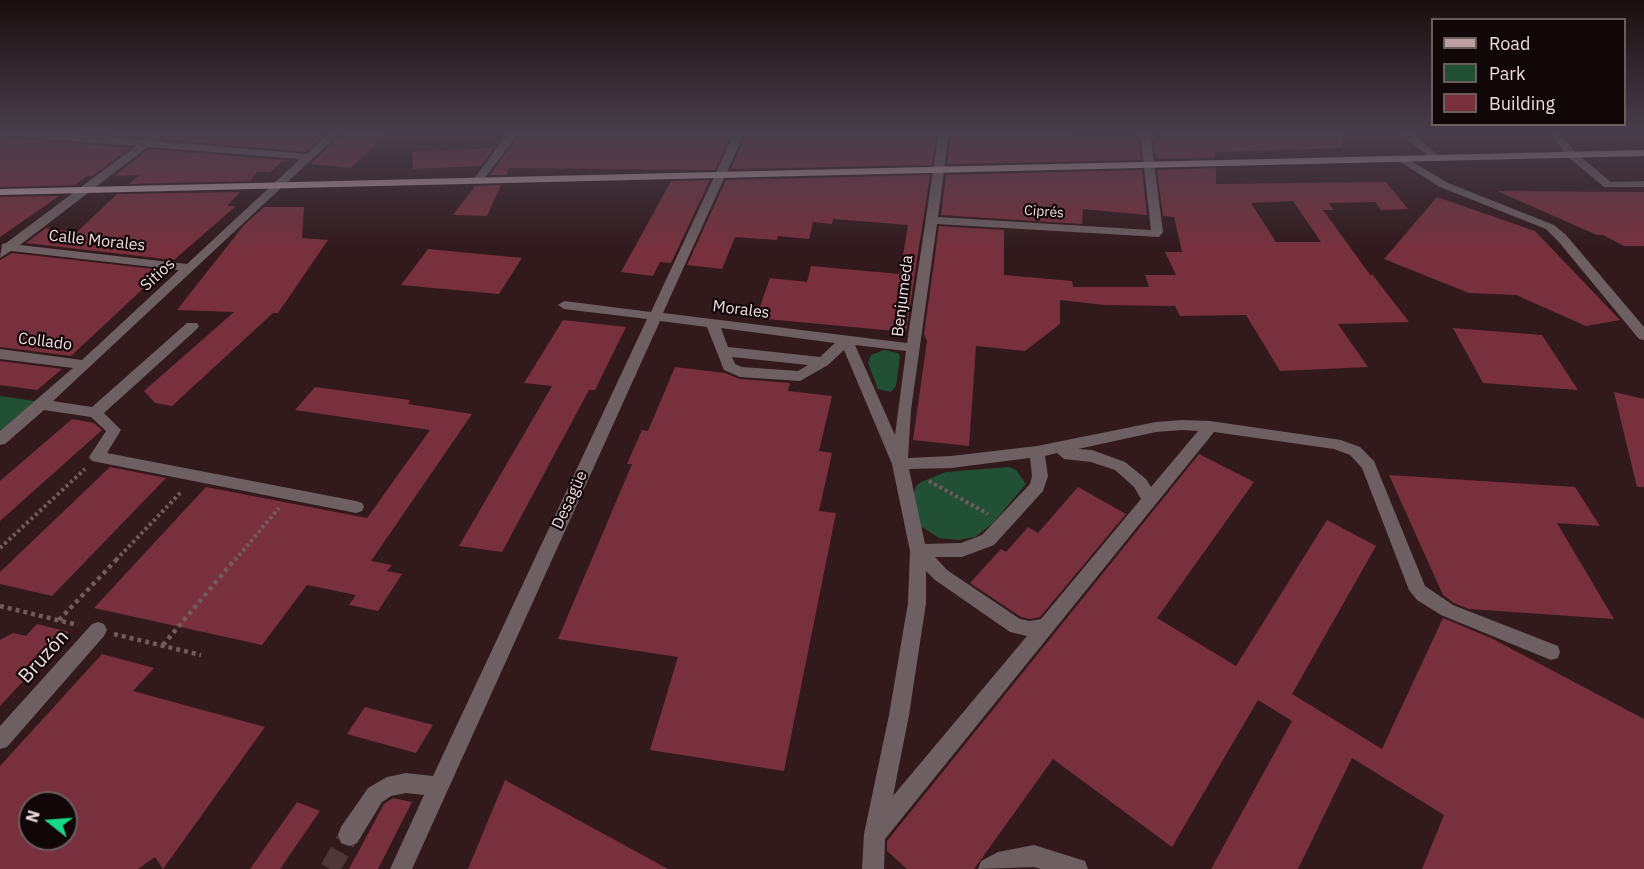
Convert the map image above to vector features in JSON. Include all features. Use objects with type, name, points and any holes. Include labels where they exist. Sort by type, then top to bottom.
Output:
[{"type":"main road","points":[[0,192],[754,173]]},
{"type":"street","points":[[3,249],[107,173]]},
{"type":"street","name":"Sitios","points":[[0,440],[86,365],[292,173]]},
{"type":"street","points":[[478,180],[484,173]]},
{"type":"street","name":"Desagüe","points":[[401,869],[722,173]]},
{"type":"street","name":"Benjumeda","points":[[900,464],[904,410],[938,173]]},
{"type":"street","name":"Ciprés","points":[[930,220],[1155,234],[1158,232],[1151,173]]},
{"type":"street","points":[[1422,173],[1444,185],[1550,227],[1575,253],[1644,336]]},
{"type":"street","points":[[1593,173],[1608,185],[1644,184]]},
{"type":"street","name":"Calle Morales","points":[[3,249],[191,268]]},
{"type":"street","name":"Morales","points":[[564,305],[914,348]]},
{"type":"street","points":[[712,323],[729,367],[740,372],[800,376],[823,362],[846,340],[900,464],[918,551],[917,603],[913,637],[875,834],[873,869]]},
{"type":"street","points":[[94,413],[192,326]]},
{"type":"street","name":"Collado","points":[[0,354],[86,365]]},
{"type":"street","points":[[41,404],[94,413],[114,430],[98,457],[356,507]]},
{"type":"street","points":[[900,464],[951,462],[1037,452],[1156,427],[1210,426],[1324,441],[1355,451],[1370,465],[1418,590],[1423,595],[1448,610],[1551,652]]},
{"type":"street","points":[[875,834],[1210,426]]},
{"type":"street","points":[[1037,452],[1092,456],[1112,462],[1134,476],[1150,500]]},
{"type":"street","points":[[918,551],[962,550],[988,540],[1037,487],[1040,476],[1037,452]]},
{"type":"street","points":[[918,551],[941,575],[1016,626],[1030,629],[1045,626]]},
{"type":"street","name":"Bruzón","points":[[0,740],[98,630]]},
{"type":"street","points":[[349,835],[375,795],[387,787],[406,783],[439,787]]},
{"type":"street","points":[[990,869],[1006,860],[1034,856],[1077,869]]},
{"type":"path","points":[[0,548],[98,457]]},
{"type":"path","points":[[900,464],[1005,524]]},
{"type":"path","points":[[59,620],[196,476]]},
{"type":"path","points":[[163,645],[290,494]]},
{"type":"green space","points":[[884,350],[898,353],[900,356],[896,386],[891,392],[878,389],[868,363],[871,355]]},
{"type":"green space","points":[[0,396],[35,401],[0,431]]},
{"type":"green space","points":[[1009,467],[1016,470],[1026,484],[993,523],[975,537],[958,540],[939,538],[919,525],[913,497],[916,486],[921,482],[946,472]]},
{"type":"building","points":[[0,173],[97,173],[87,176],[75,185],[0,187]]},
{"type":"building","points":[[118,173],[257,173],[250,181],[129,184],[139,175],[114,176]]},
{"type":"building","points":[[492,173],[507,173],[506,175],[490,175]]},
{"type":"building","points":[[1142,173],[1147,215],[1083,209],[1082,224],[941,215],[946,175]]},
{"type":"building","points":[[1157,173],[1216,173],[1216,184],[1386,182],[1408,209],[1381,210],[1375,202],[1329,203],[1333,210],[1323,210],[1371,276],[1372,274],[1409,322],[1338,324],[1368,367],[1280,371],[1246,315],[1180,316],[1175,306],[1104,305],[1060,300],[1060,324],[1025,351],[976,346],[969,446],[913,440],[927,341],[924,334],[939,226],[1004,230],[1004,275],[1072,281],[1073,287],[1149,287],[1145,275],[1176,275],[1165,252],[1182,252],[1174,217],[1163,216]],"holes":[[[1293,201],[1321,242],[1276,242],[1251,203]]]},
{"type":"building","points":[[930,175],[906,332],[756,318],[770,278],[807,282],[811,266],[900,274],[908,225],[833,219],[832,224],[813,222],[809,239],[778,236],[777,240],[735,237],[722,269],[687,265],[726,180]]},
{"type":"building","points":[[710,180],[671,263],[660,262],[653,276],[621,272],[671,181]]},
{"type":"building","points":[[501,185],[487,216],[453,215],[475,186]]},
{"type":"building","points":[[1497,191],[1644,192],[1644,246],[1624,246]]},
{"type":"building","points":[[240,192],[227,206],[236,206],[174,260],[26,243],[46,228],[77,232],[117,194]]},
{"type":"building","points":[[59,196],[0,237],[0,197]]},
{"type":"building","points":[[1437,197],[1535,231],[1620,320],[1586,326],[1516,295],[1469,293],[1384,259]]},
{"type":"building","points":[[264,207],[304,207],[302,238],[328,240],[278,313],[273,313],[172,406],[155,403],[144,391],[234,312],[177,310],[244,225]]},
{"type":"building","points":[[428,249],[522,258],[499,294],[401,285]]},
{"type":"building","points":[[12,253],[163,270],[71,356],[0,347],[0,260]]},
{"type":"building","points":[[563,320],[626,327],[595,390],[589,390],[502,552],[459,546],[552,386],[524,383]]},
{"type":"building","points":[[1453,328],[1542,335],[1578,390],[1483,383]]},
{"type":"building","points":[[0,361],[62,369],[37,390],[0,385]]},
{"type":"building","points":[[675,367],[725,373],[740,379],[790,383],[788,391],[832,396],[819,451],[832,453],[819,511],[836,513],[784,771],[650,750],[678,657],[558,639],[632,464],[627,464],[642,430],[648,431]]},
{"type":"building","points":[[315,387],[410,400],[408,404],[472,414],[371,561],[392,565],[387,571],[402,574],[378,611],[349,605],[356,595],[307,585],[262,645],[94,608],[206,487],[367,518],[430,430],[295,410]]},
{"type":"building","points":[[1614,392],[1644,399],[1644,487],[1637,487]]},
{"type":"building","points":[[72,419],[94,423],[102,430],[0,521],[0,481]]},
{"type":"building","points":[[1199,454],[1254,482],[1157,618],[1236,666],[1327,520],[1376,546],[1292,694],[1382,749],[1443,618],[1491,638],[1644,719],[1644,869],[1422,869],[1444,815],[1352,758],[1298,869],[1211,869],[1292,721],[1258,700],[1172,847],[1053,759],[974,869],[907,869],[887,851],[887,841]]},
{"type":"building","points":[[110,467],[166,478],[52,596],[0,584],[0,572]]},
{"type":"building","points":[[1389,475],[1575,487],[1600,526],[1557,523],[1614,619],[1469,609],[1454,603],[1443,595]]},
{"type":"building","points":[[1078,487],[1126,514],[1040,617],[1030,619],[1021,617],[970,583],[1001,549],[1006,552],[1028,527],[1038,533]]},
{"type":"building","points":[[37,624],[69,632],[0,706],[0,640],[13,633],[26,636]]},
{"type":"building","points":[[102,654],[154,668],[133,691],[265,727],[163,869],[155,857],[138,869],[0,869],[0,766]]},
{"type":"building","points":[[365,707],[433,725],[416,753],[347,734]]},
{"type":"building","points":[[505,780],[668,869],[468,869]]},
{"type":"building","points":[[393,798],[412,802],[378,869],[349,869],[384,804]]},
{"type":"building","points":[[297,802],[320,811],[280,869],[250,869]]},
{"type":"tunnel","points":[[330,869],[349,835]]}]
